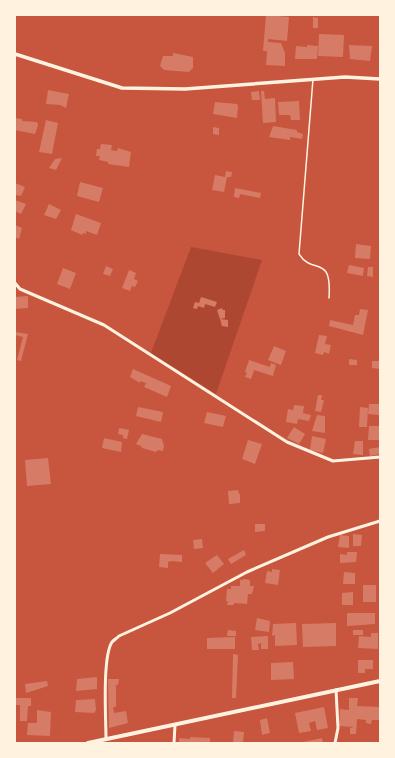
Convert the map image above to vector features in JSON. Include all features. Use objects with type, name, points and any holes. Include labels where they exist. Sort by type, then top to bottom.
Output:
[{"type":"main road","points":[[88,743],[104,741],[380,681]]},
{"type":"street","points":[[15,54],[122,88],[185,89],[345,77],[380,79]]},
{"type":"street","points":[[15,283],[20,289],[104,325],[287,442],[332,461],[380,457]]},
{"type":"street","points":[[15,290],[20,289]]},
{"type":"street","points":[[104,741],[107,663],[112,642],[119,636],[170,613],[247,572],[328,537],[380,521]]},
{"type":"street","points":[[335,743],[338,728],[336,690]]},
{"type":"street","points":[[174,743],[175,725]]},
{"type":"lane","points":[[314,79],[299,254],[302,258],[322,267],[326,271],[330,283],[329,298]]},
{"type":"shaded area","points":[[191,247],[262,260],[216,394],[151,353]]},
{"type":"building","points":[[266,15],[289,17],[287,41],[268,39],[268,42],[281,43],[285,53],[285,66],[266,65],[267,51],[263,51]]},
{"type":"building","points":[[313,17],[318,18],[318,28],[313,28]]},
{"type":"building","points":[[319,34],[344,35],[343,57],[318,56]]},
{"type":"building","points":[[307,45],[318,46],[317,59],[295,59],[296,46],[307,47]]},
{"type":"building","points":[[349,45],[372,46],[370,61],[350,59]]},
{"type":"building","points":[[173,53],[193,57],[193,68],[189,72],[164,70],[160,66],[163,56],[173,56]]},
{"type":"building","points":[[48,90],[69,94],[66,108],[60,105],[46,104]]},
{"type":"building","points":[[259,91],[260,100],[252,100],[251,92]]},
{"type":"building","points":[[261,91],[264,91],[265,99],[275,98],[276,122],[263,123]]},
{"type":"building","points":[[299,101],[300,120],[291,120],[290,115],[279,115],[278,102]]},
{"type":"building","points":[[215,102],[237,104],[237,118],[213,114]]},
{"type":"building","points":[[15,118],[22,119],[22,121],[37,122],[38,125],[35,134],[15,130]]},
{"type":"building","points":[[46,120],[58,123],[52,154],[39,152]]},
{"type":"building","points":[[273,126],[297,130],[297,132],[303,134],[302,139],[290,137],[290,140],[269,137]]},
{"type":"building","points":[[213,127],[219,128],[219,135],[213,134]]},
{"type":"building","points":[[101,144],[112,145],[111,150],[117,151],[118,148],[131,152],[129,167],[108,164],[108,162],[99,160],[100,156],[96,156],[97,149],[100,149]]},
{"type":"building","points":[[62,158],[56,170],[49,168],[55,159]]},
{"type":"building","points":[[226,171],[232,172],[231,177],[227,177],[224,192],[212,190],[215,175],[225,177]]},
{"type":"building","points":[[80,182],[103,188],[99,202],[77,196]]},
{"type":"building","points":[[15,183],[25,187],[21,196],[15,195]]},
{"type":"building","points":[[235,188],[261,193],[260,198],[240,194],[239,198],[234,197]]},
{"type":"building","points":[[15,200],[26,204],[21,214],[15,211]]},
{"type":"building","points":[[49,204],[61,210],[56,219],[44,215]]},
{"type":"building","points":[[76,214],[101,223],[97,235],[86,231],[86,234],[83,233],[82,235],[71,230]]},
{"type":"building","points":[[15,225],[22,228],[19,239],[15,237]]},
{"type":"building","points":[[356,244],[371,246],[370,259],[355,258]]},
{"type":"building","points":[[349,265],[364,268],[363,276],[347,273]]},
{"type":"building","points":[[106,266],[113,269],[110,276],[103,274]]},
{"type":"building","points":[[368,267],[373,267],[373,277],[367,276]]},
{"type":"building","points":[[63,268],[76,273],[70,289],[57,284]]},
{"type":"building","points":[[129,270],[136,273],[134,279],[138,281],[135,287],[132,286],[130,291],[122,288]]},
{"type":"building","points":[[28,296],[28,308],[15,309],[15,297]]},
{"type":"building","points":[[201,297],[217,302],[215,307],[205,304],[204,308],[198,306],[197,309],[193,308],[195,302],[199,303]]},
{"type":"building","points":[[222,308],[225,310],[225,318],[220,319],[217,310]]},
{"type":"building","points":[[360,309],[368,310],[363,335],[329,326],[330,320],[353,325],[355,315],[359,315]]},
{"type":"building","points":[[220,319],[228,320],[228,327],[222,326]]},
{"type":"building","points":[[15,332],[28,334],[21,361],[17,360],[23,337],[15,335]]},
{"type":"building","points":[[319,335],[327,336],[325,344],[331,345],[329,354],[324,352],[323,355],[315,353]]},
{"type":"building","points":[[274,346],[286,351],[281,365],[268,360]]},
{"type":"building","points":[[349,359],[357,360],[357,365],[349,365]]},
{"type":"building","points":[[249,360],[270,367],[271,363],[276,365],[273,376],[254,370],[251,379],[245,377]]},
{"type":"building","points":[[372,361],[380,361],[380,369],[372,368]]},
{"type":"building","points":[[133,369],[171,386],[167,397],[144,387],[146,383],[140,381],[140,383],[130,377]]},
{"type":"building","points":[[318,395],[322,395],[321,400],[324,400],[321,412],[315,411]]},
{"type":"building","points":[[369,404],[380,404],[379,415],[368,414]]},
{"type":"building","points":[[294,405],[304,406],[303,413],[311,415],[309,421],[298,419],[297,424],[286,422],[288,409],[293,410]]},
{"type":"building","points":[[138,407],[163,412],[161,422],[136,416]]},
{"type":"building","points":[[360,407],[368,408],[367,427],[359,427]]},
{"type":"building","points":[[207,412],[226,416],[223,427],[204,423]]},
{"type":"building","points":[[317,415],[325,416],[325,433],[312,431]]},
{"type":"building","points":[[369,426],[380,426],[380,440],[368,440]]},
{"type":"building","points":[[294,427],[305,434],[299,444],[287,438]]},
{"type":"building","points":[[119,428],[129,430],[127,439],[123,438],[123,435],[118,434]]},
{"type":"building","points":[[142,434],[162,439],[164,446],[163,451],[158,450],[156,452],[142,448],[136,444]]},
{"type":"building","points":[[312,436],[326,439],[323,453],[310,450]]},
{"type":"building","points":[[104,438],[122,442],[121,452],[102,448]]},
{"type":"building","points":[[248,440],[262,444],[255,464],[242,459]]},
{"type":"building","points":[[355,441],[363,441],[363,455],[353,454]]},
{"type":"building","points":[[380,447],[380,454],[370,456],[369,449]]},
{"type":"building","points":[[48,458],[51,484],[27,486],[25,460]]},
{"type":"building","points":[[238,490],[240,494],[240,503],[229,504],[228,491]]},
{"type":"building","points":[[255,524],[265,524],[265,531],[255,532]]},
{"type":"building","points":[[353,534],[362,535],[361,546],[353,546]]},
{"type":"building","points":[[340,535],[349,536],[349,548],[338,547]]},
{"type":"building","points":[[202,539],[203,548],[194,549],[193,540]]},
{"type":"building","points":[[244,550],[246,555],[231,564],[228,559]]},
{"type":"building","points":[[347,552],[357,552],[356,562],[340,563],[340,554],[347,555]]},
{"type":"building","points":[[160,554],[182,555],[182,562],[171,561],[168,562],[168,568],[159,567]]},
{"type":"building","points":[[217,555],[224,564],[213,573],[205,563]]},
{"type":"building","points":[[272,569],[280,570],[278,585],[265,583],[267,571],[272,572]]},
{"type":"building","points":[[344,572],[355,573],[355,584],[343,584]]},
{"type":"building","points":[[240,580],[250,580],[250,586],[254,586],[252,594],[248,594],[247,604],[234,603],[234,605],[227,605],[227,589],[231,589],[231,586],[240,586]]},
{"type":"building","points":[[363,585],[376,585],[376,602],[363,602]]},
{"type":"building","points":[[353,592],[353,605],[342,605],[342,593]]},
{"type":"building","points":[[347,613],[375,613],[375,624],[347,626]]},
{"type":"building","points":[[257,618],[270,621],[269,632],[255,630]]},
{"type":"building","points":[[296,623],[297,645],[275,646],[275,635],[272,636],[273,624]]},
{"type":"building","points":[[336,623],[336,646],[303,647],[302,624]]},
{"type":"building","points":[[228,630],[236,631],[236,636],[227,636]]},
{"type":"building","points":[[353,630],[363,630],[363,635],[353,635]]},
{"type":"building","points":[[371,633],[378,633],[378,649],[358,648],[359,636],[371,637]]},
{"type":"building","points":[[268,636],[268,649],[261,649],[261,643],[258,644],[259,650],[252,650],[251,637]]},
{"type":"building","points":[[235,637],[235,649],[207,649],[207,638]]},
{"type":"building","points":[[233,654],[238,655],[236,698],[232,698]]},
{"type":"building","points":[[358,660],[373,660],[373,669],[365,669],[365,673],[358,673]]},
{"type":"building","points":[[293,662],[294,679],[271,680],[271,663]]},
{"type":"building","points":[[97,677],[97,689],[76,691],[77,679]]},
{"type":"building","points":[[108,679],[119,679],[118,685],[116,685],[116,707],[113,707],[114,713],[126,711],[128,723],[109,728]]},
{"type":"building","points":[[47,681],[48,686],[26,693],[25,684]]},
{"type":"building","points":[[15,698],[31,698],[31,706],[28,706],[27,721],[20,721],[20,705],[15,705]]},
{"type":"building","points":[[349,698],[358,698],[357,706],[379,707],[379,720],[372,720],[371,724],[366,723],[366,720],[357,719],[356,734],[350,734],[350,728],[354,727],[339,726],[340,709],[349,710]]},
{"type":"building","points":[[95,699],[96,710],[94,713],[75,712],[76,700]]},
{"type":"building","points":[[324,707],[328,728],[317,730],[315,721],[309,723],[311,731],[299,733],[295,713]]},
{"type":"building","points":[[37,710],[51,712],[50,736],[27,735],[28,723],[37,723]]},
{"type":"building","points":[[267,718],[270,733],[262,735],[260,720]]},
{"type":"building","points":[[234,731],[244,732],[243,743],[233,743]]},
{"type":"building","points":[[190,737],[210,738],[210,743],[179,743],[179,738],[190,739]]},
{"type":"building","points":[[322,738],[323,743],[303,743],[303,742]]}]
